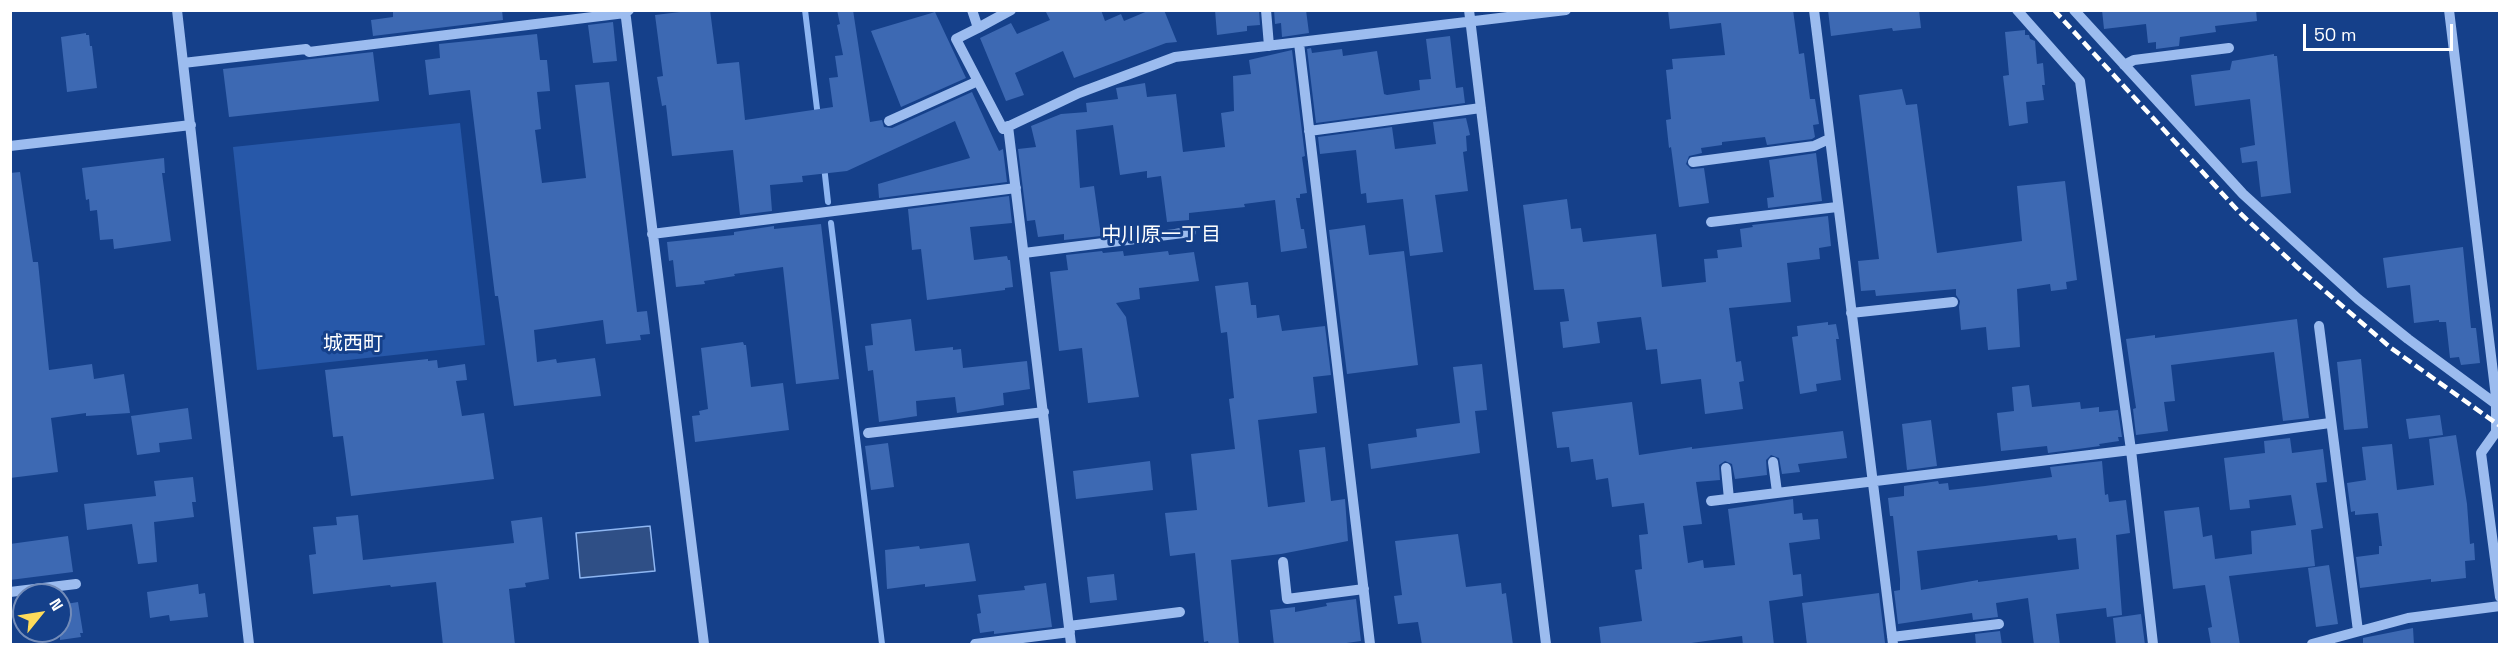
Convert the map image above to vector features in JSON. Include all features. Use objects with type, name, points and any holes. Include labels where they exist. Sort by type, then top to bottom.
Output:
[{"type":"street","points":[[177,10],[249,645]]},
{"type":"street","points":[[972,10],[978,28]]},
{"type":"street","points":[[1011,10],[956,39],[1003,129],[1079,93],[1175,57],[1299,43],[1470,16],[1566,10]]},
{"type":"street","points":[[1266,10],[1269,46]]},
{"type":"street","points":[[1814,10],[1892,641],[1999,624]]},
{"type":"street","points":[[2017,10],[2080,81],[2131,450],[2153,645]]},
{"type":"street","points":[[2074,10],[2243,194],[2300,248],[2408,339],[2498,406]]},
{"type":"street","points":[[2449,10],[2498,406],[2496,432],[2481,453],[2499,597]]},
{"type":"street","points":[[183,63],[306,49],[309,52],[626,11],[704,645]]},
{"type":"street","points":[[1470,16],[1546,645]]},
{"type":"street","points":[[1299,43],[1370,645]]},
{"type":"street","points":[[2124,65],[2134,60],[2229,48]]},
{"type":"street","points":[[888,121],[978,81]]},
{"type":"street","points":[[1309,131],[1481,108]]},
{"type":"street","points":[[10,146],[190,125]]},
{"type":"street","points":[[1008,126],[1071,645]]},
{"type":"street","points":[[1694,162],[1814,146],[1829,139]]},
{"type":"street","points":[[652,234],[1016,188]]},
{"type":"street","points":[[1711,222],[1837,207]]},
{"type":"street","points":[[1024,253],[1191,232]]},
{"type":"street","points":[[1851,313],[1953,302]]},
{"type":"street","points":[[2319,326],[2358,631]]},
{"type":"street","points":[[868,434],[1044,412]]},
{"type":"street","points":[[1711,501],[2131,450],[2330,423]]},
{"type":"street","points":[[1773,462],[1778,492]]},
{"type":"street","points":[[1726,468],[1729,499]]},
{"type":"street","points":[[1283,562],[1287,599],[1364,589]]},
{"type":"street","points":[[10,592],[76,584]]},
{"type":"street","points":[[2312,645],[2408,618],[2499,606]]},
{"type":"street","points":[[975,645],[1180,612]]},
{"type":"shaded area","points":[[460,123],[485,345],[257,370],[233,147]]},
{"type":"shaded area","points":[[650,526],[655,571],[580,578],[576,533]]},
{"type":"building","points":[[393,10],[502,10],[503,20],[373,36],[371,20],[393,17]]},
{"type":"building","points":[[710,10],[717,64],[739,62],[745,120],[833,107],[829,78],[838,77],[835,56],[843,55],[837,25],[840,24],[837,10],[853,10],[870,122],[882,120],[884,127],[892,128],[972,92],[999,151],[1003,149],[1007,182],[879,198],[878,184],[970,158],[955,121],[847,171],[802,176],[803,182],[770,185],[772,211],[740,215],[733,150],[672,156],[666,105],[662,106],[657,77],[663,76],[655,15]]},
{"type":"building","points":[[1045,10],[1101,10],[1105,21],[1121,14],[1124,21],[1150,10],[1164,10],[1177,42],[1166,43],[1074,78],[1063,51],[1015,73],[1024,95],[1006,101],[980,38],[1011,23],[1017,34],[1050,20]]},
{"type":"building","points":[[1215,10],[1259,10],[1260,25],[1247,26],[1247,31],[1217,35]]},
{"type":"building","points":[[1274,10],[1306,10],[1309,33],[1282,37],[1281,23],[1275,24]]},
{"type":"building","points":[[1668,10],[1793,10],[1799,54],[1804,53],[1810,99],[1815,99],[1819,124],[1813,125],[1815,137],[1812,139],[1767,145],[1765,137],[1722,142],[1722,145],[1701,148],[1702,153],[1689,156],[1686,164],[1691,169],[1704,168],[1709,203],[1679,207],[1666,120],[1671,119],[1666,70],[1673,69],[1672,59],[1725,55],[1721,23],[1670,29]]},
{"type":"building","points":[[1828,10],[1919,10],[1921,28],[1893,31],[1892,28],[1831,36]]},
{"type":"building","points":[[2102,10],[2256,10],[2257,21],[2215,26],[2216,32],[2180,37],[2179,46],[2156,49],[2156,42],[2148,43],[2146,24],[2104,29]]},
{"type":"building","points":[[935,12],[966,78],[901,107],[871,31]]},
{"type":"building","points":[[613,22],[617,61],[593,63],[588,25]]},
{"type":"building","points":[[2025,30],[2025,35],[2029,35],[2030,39],[2035,41],[2037,64],[2043,63],[2044,100],[2026,102],[2028,123],[2009,126],[2003,76],[2009,75],[2005,32]]},
{"type":"building","points":[[86,33],[89,35],[90,46],[92,46],[97,88],[67,92],[61,37]]},
{"type":"building","points":[[537,34],[540,60],[547,60],[550,91],[537,92],[541,129],[535,130],[542,183],[586,178],[575,85],[609,82],[637,312],[647,311],[650,334],[640,335],[641,340],[606,344],[603,320],[534,330],[537,362],[556,359],[557,363],[595,358],[601,396],[514,406],[498,296],[495,296],[470,90],[429,95],[425,60],[440,58],[439,44]]},
{"type":"building","points":[[1450,36],[1456,88],[1463,87],[1465,103],[1316,123],[1307,49],[1311,48],[1312,53],[1342,49],[1343,56],[1377,51],[1384,94],[1387,95],[1420,90],[1419,80],[1431,79],[1426,39]]},
{"type":"building","points":[[1292,50],[1305,156],[1302,157],[1307,193],[1300,194],[1300,198],[1296,198],[1307,248],[1281,252],[1275,200],[1244,204],[1245,207],[1189,213],[1189,220],[1167,222],[1161,176],[1147,178],[1147,171],[1120,175],[1113,125],[1076,130],[1080,188],[1094,186],[1101,236],[1064,240],[1064,234],[1038,237],[1035,220],[1027,221],[1018,149],[1036,147],[1031,126],[1061,114],[1087,112],[1086,103],[1118,99],[1116,88],[1145,83],[1147,97],[1176,94],[1183,152],[1225,147],[1221,113],[1234,111],[1233,76],[1251,74],[1249,60]]},
{"type":"building","points":[[373,52],[379,101],[229,117],[223,69]]},
{"type":"building","points":[[2274,54],[2277,56],[2291,193],[2261,197],[2257,161],[2242,163],[2240,148],[2255,145],[2250,99],[2195,106],[2191,75],[2230,70],[2232,61]]},
{"type":"building","points":[[1902,89],[1906,105],[1917,104],[1937,253],[2022,241],[2017,186],[2065,181],[2077,280],[2066,282],[2067,289],[2051,291],[2050,284],[2017,289],[2020,347],[1988,350],[1986,327],[1961,330],[1960,301],[1956,295],[1956,289],[1876,296],[1875,290],[1861,291],[1858,261],[1879,259],[1859,95]]},
{"type":"building","points":[[1466,118],[1470,135],[1466,136],[1467,151],[1463,152],[1468,191],[1435,195],[1443,252],[1410,256],[1403,199],[1367,203],[1366,193],[1361,194],[1356,150],[1320,154],[1318,137],[1392,127],[1395,149],[1436,144],[1433,122]]},
{"type":"building","points":[[1816,153],[1822,201],[1768,208],[1767,198],[1774,197],[1769,160]]},
{"type":"building","points":[[164,158],[165,173],[162,173],[171,241],[114,249],[113,239],[100,240],[97,210],[90,211],[89,199],[86,200],[82,168]]},
{"type":"building","points":[[20,172],[33,262],[38,262],[49,370],[92,364],[94,379],[124,374],[130,413],[86,416],[86,413],[51,418],[58,472],[10,478],[10,173]]},
{"type":"building","points":[[1009,196],[1012,223],[970,227],[974,260],[1007,256],[1010,260],[1013,287],[927,300],[921,249],[912,250],[908,209]]},
{"type":"building","points":[[1567,199],[1571,229],[1581,228],[1583,242],[1656,234],[1662,287],[1706,282],[1704,259],[1718,258],[1717,250],[1742,247],[1740,229],[1753,227],[1752,225],[1828,216],[1831,246],[1819,248],[1820,259],[1787,263],[1791,302],[1729,308],[1736,362],[1741,361],[1744,381],[1739,382],[1743,409],[1705,414],[1701,379],[1661,384],[1657,349],[1646,350],[1641,317],[1597,322],[1600,343],[1563,348],[1560,322],[1569,321],[1564,289],[1534,290],[1523,205]]},
{"type":"building","points":[[821,224],[839,379],[796,384],[783,267],[734,274],[735,276],[704,281],[705,284],[676,287],[673,260],[669,261],[667,242],[734,235],[734,232],[774,226],[774,229]]},
{"type":"building","points":[[1365,225],[1369,255],[1404,251],[1418,365],[1347,374],[1329,230]]},
{"type":"building","points":[[2463,247],[2471,328],[2476,328],[2480,363],[2461,365],[2459,357],[2450,358],[2446,322],[2439,322],[2439,320],[2414,323],[2410,285],[2387,288],[2383,258]]},
{"type":"building","points":[[1102,251],[1103,253],[1123,251],[1124,256],[1168,251],[1169,255],[1194,252],[1199,281],[1139,288],[1140,299],[1116,303],[1126,317],[1139,397],[1088,403],[1082,348],[1059,351],[1050,272],[1068,270],[1066,255]]},
{"type":"building","points":[[1248,282],[1251,305],[1256,305],[1257,318],[1279,315],[1282,331],[1325,326],[1331,375],[1313,377],[1317,413],[1258,420],[1268,507],[1305,502],[1299,450],[1325,447],[1331,501],[1345,499],[1348,541],[1281,554],[1231,560],[1239,645],[1209,645],[1208,641],[1204,642],[1195,553],[1170,556],[1165,513],[1197,510],[1191,454],[1235,449],[1229,399],[1234,398],[1227,332],[1221,333],[1215,286]]},
{"type":"building","points":[[911,319],[915,351],[953,347],[953,350],[961,349],[963,368],[1027,361],[1030,389],[1003,393],[1004,405],[957,413],[955,397],[916,401],[917,416],[879,422],[873,370],[868,371],[865,346],[873,345],[871,324]]},
{"type":"building","points":[[2297,319],[2309,418],[2283,421],[2274,352],[2171,365],[2175,401],[2164,402],[2168,431],[2136,435],[2133,409],[2136,408],[2126,339],[2155,335],[2155,338]]},
{"type":"building","points":[[1828,322],[1828,325],[1836,324],[1841,380],[1816,384],[1817,391],[1800,394],[1792,337],[1798,336],[1797,326]]},
{"type":"building","points":[[743,342],[746,345],[751,387],[783,383],[789,430],[695,442],[692,416],[700,415],[699,411],[708,409],[701,348]]},
{"type":"building","points":[[428,359],[428,361],[437,360],[438,368],[465,364],[467,380],[456,381],[462,416],[484,413],[494,479],[351,496],[343,436],[333,437],[325,370]]},
{"type":"building","points":[[2361,359],[2368,428],[2344,430],[2337,362]]},
{"type":"building","points":[[1482,364],[1487,410],[1475,411],[1480,453],[1371,469],[1368,444],[1417,437],[1416,429],[1460,423],[1453,367]]},
{"type":"building","points":[[2029,385],[2032,407],[2080,402],[2081,409],[2099,407],[2099,412],[2118,410],[2122,437],[2118,437],[2119,441],[2099,444],[2100,446],[2048,453],[2047,446],[2001,451],[1997,413],[2014,411],[2012,387]]},
{"type":"building","points":[[1632,402],[1639,455],[1843,431],[1847,458],[1798,464],[1800,472],[1782,474],[1779,458],[1771,455],[1766,460],[1767,475],[1735,479],[1732,464],[1725,461],[1719,465],[1720,480],[1696,482],[1702,524],[1683,526],[1688,563],[1703,560],[1704,568],[1735,565],[1728,509],[1793,499],[1794,514],[1802,513],[1803,520],[1818,519],[1820,539],[1789,543],[1793,575],[1801,574],[1803,596],[1769,601],[1774,645],[1743,645],[1742,636],[1677,645],[1601,645],[1599,627],[1642,621],[1635,570],[1642,569],[1639,535],[1648,534],[1644,503],[1612,507],[1608,478],[1596,480],[1593,459],[1571,462],[1569,447],[1557,448],[1552,412]]},
{"type":"building","points":[[188,408],[192,439],[159,443],[160,452],[137,455],[131,416]]},
{"type":"building","points":[[2440,415],[2443,435],[2409,439],[2406,419]]},
{"type":"building","points":[[1931,420],[1937,466],[1907,470],[1902,424]]},
{"type":"building","points":[[2456,435],[2467,504],[2470,544],[2474,543],[2475,560],[2465,561],[2466,578],[2431,582],[2431,579],[2360,588],[2356,557],[2379,554],[2379,546],[2382,546],[2378,513],[2355,515],[2355,511],[2351,512],[2347,483],[2366,480],[2362,447],[2392,444],[2397,490],[2434,485],[2429,439]]},
{"type":"building","points":[[2290,438],[2292,453],[2323,449],[2327,482],[2316,483],[2323,528],[2311,530],[2315,566],[2229,576],[2240,645],[2211,645],[2208,628],[2212,627],[2205,585],[2173,589],[2164,511],[2199,507],[2203,537],[2212,535],[2215,559],[2252,554],[2251,531],[2296,525],[2291,495],[2249,500],[2250,508],[2230,510],[2224,458],[2265,453],[2264,441]]},
{"type":"building","points":[[888,443],[894,487],[871,490],[865,446]]},
{"type":"building","points":[[1150,461],[1153,490],[1076,499],[1073,471]]},
{"type":"building","points":[[2102,461],[2105,495],[2108,494],[2109,502],[2126,500],[2130,533],[2116,535],[2122,615],[2107,617],[2106,608],[2056,614],[2060,645],[2034,645],[2028,598],[1996,603],[1998,617],[1973,620],[1972,613],[1898,624],[1894,591],[1900,590],[1900,579],[1893,516],[1890,516],[1888,498],[1904,496],[1904,486],[1938,481],[1939,484],[1948,483],[1949,490],[2052,477],[2050,467]],"holes":[[[2057,535],[2058,540],[2076,538],[2079,569],[1978,582],[1978,580],[1921,590],[1917,551]]]},
{"type":"building","points":[[193,477],[196,502],[192,502],[194,517],[154,522],[157,562],[138,564],[132,524],[87,530],[84,504],[156,496],[154,481]]},
{"type":"building","points":[[358,515],[363,560],[514,543],[511,521],[542,517],[549,579],[525,583],[526,587],[509,589],[515,645],[443,645],[436,582],[313,594],[309,555],[316,554],[313,527],[337,525],[336,517]]},
{"type":"building","points":[[1458,534],[1466,587],[1501,583],[1502,594],[1506,593],[1513,645],[1422,645],[1418,622],[1398,624],[1394,596],[1402,595],[1395,541]]},
{"type":"building","points":[[68,536],[73,572],[10,580],[10,544]]},
{"type":"building","points":[[969,543],[976,581],[887,589],[885,550],[919,546],[920,549]]},
{"type":"building","points":[[2329,565],[2338,624],[2316,627],[2308,568]]},
{"type":"building","points":[[1114,574],[1117,600],[1090,603],[1087,577]]},
{"type":"building","points":[[1046,583],[1052,627],[994,634],[994,631],[980,633],[977,614],[981,613],[978,595],[1025,590],[1024,586]]},
{"type":"building","points":[[198,584],[199,594],[205,593],[208,617],[170,621],[169,615],[150,618],[147,592]]},
{"type":"building","points":[[1879,593],[1885,643],[1807,645],[1802,603]]},
{"type":"building","points":[[1356,599],[1361,641],[1332,645],[1274,645],[1270,610],[1295,607],[1295,612],[1327,606],[1326,603]]},
{"type":"building","points":[[78,602],[83,633],[80,633],[81,637],[72,638],[72,603]]},
{"type":"building","points":[[2141,614],[2145,645],[2116,645],[2113,618]]},
{"type":"building","points":[[2413,628],[2414,645],[2363,645],[2363,638]]},
{"type":"building","points":[[2000,631],[2002,645],[1976,645],[1975,634]]},
{"type":"waterway","points":[[805,10],[818,117]]},
{"type":"waterway","points":[[824,166],[828,202]]},
{"type":"waterway","points":[[831,223],[882,644]]},
{"type":"railway","points":[[2054,10],[2241,214],[2297,267],[2391,348],[2500,426]]},
{"type":"district","name":"中川原一丁目","points":[[1161,236]]},
{"type":"district","name":"城西町","points":[[353,345]]}]
